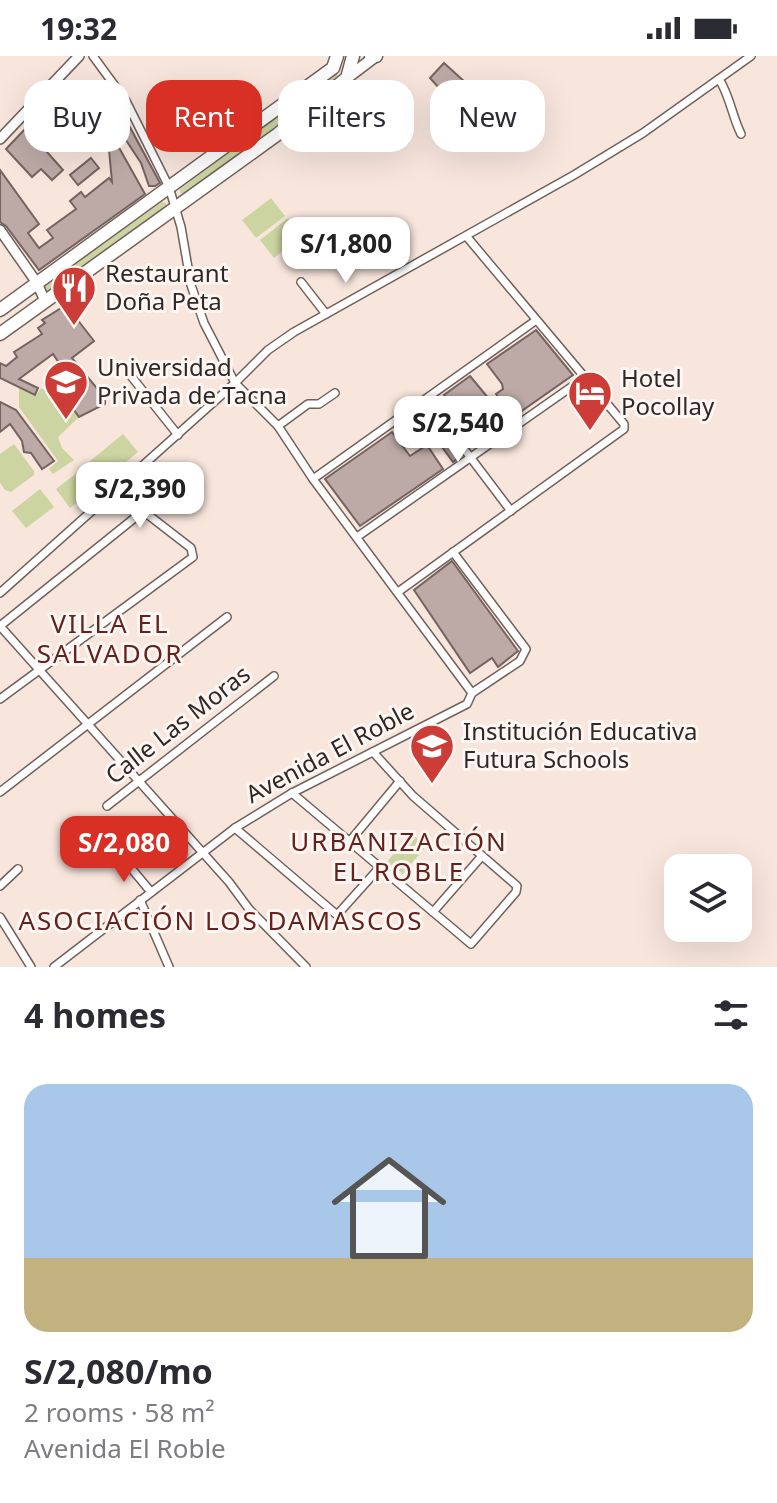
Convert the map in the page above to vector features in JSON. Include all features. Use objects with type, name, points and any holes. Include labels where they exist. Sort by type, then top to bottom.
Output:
[{"type":"highway","points":[[0,334],[278,134],[347,78],[351,56]]},
{"type":"highway","points":[[0,310],[335,62]]},
{"type":"main road","points":[[335,62],[351,56]]},
{"type":"main road","points":[[347,78],[374,56]]},
{"type":"street","points":[[0,139],[79,56]]},
{"type":"street","points":[[93,56],[126,101],[169,187],[191,285],[204,323],[235,383],[278,426],[313,479],[472,693]]},
{"type":"street","points":[[0,593],[178,435],[268,350],[643,133],[745,58]]},
{"type":"street","points":[[719,79],[728,93],[730,109],[741,134]]},
{"type":"street","points":[[0,230],[37,283],[45,301]]},
{"type":"street","points":[[398,592],[624,429],[624,424],[467,237]]},
{"type":"street","points":[[301,282],[326,314]]},
{"type":"street","points":[[313,479],[535,321]]},
{"type":"street","points":[[131,376],[178,435]]},
{"type":"street","points":[[357,537],[584,378]]},
{"type":"street","points":[[278,426],[308,404],[319,404],[335,393]]},
{"type":"street","points":[[427,400],[511,511]]},
{"type":"street","points":[[0,699],[193,557],[191,548],[116,490]]},
{"type":"street","points":[[142,512],[0,626],[249,909],[306,967]]},
{"type":"street","name":"Avenida El Roble","points":[[54,967],[235,828],[292,793],[467,704],[472,693],[520,661],[526,649],[453,552]]},
{"type":"street","points":[[0,792],[227,617]]},
{"type":"street","name":"Calle Las Moras","points":[[107,806],[274,676]]},
{"type":"street","points":[[292,793],[471,944],[517,890],[515,885],[481,857],[373,752]]},
{"type":"street","points":[[350,841],[400,781]]},
{"type":"street","points":[[235,828],[337,915],[380,867]]},
{"type":"street","points":[[121,856],[151,892]]},
{"type":"street","points":[[433,912],[481,857]]},
{"type":"street","points":[[0,886],[18,869]]},
{"type":"street","points":[[140,900],[169,967]]},
{"type":"street","points":[[0,917],[31,967]]},
{"type":"green space","points":[[336,72],[339,79],[338,80],[325,80]]},
{"type":"green space","points":[[278,116],[278,125],[262,137],[262,128]]},
{"type":"green space","points":[[229,152],[243,152],[187,194],[180,193],[180,189]]},
{"type":"green space","points":[[271,198],[285,216],[256,238],[242,220]]},
{"type":"green space","points":[[162,202],[166,203],[166,208],[49,292],[45,291],[45,286]]},
{"type":"green space","points":[[288,218],[302,235],[274,258],[260,240]]},
{"type":"green space","points":[[19,388],[36,396],[41,388],[57,396],[63,394],[79,417],[58,437],[62,448],[74,460],[53,474],[49,469],[58,461],[19,407]]},
{"type":"green space","points":[[123,434],[138,452],[104,480],[89,462]]},
{"type":"green space","points":[[14,444],[34,475],[11,492],[0,483],[0,454]]},
{"type":"green space","points":[[82,469],[97,487],[70,508],[56,489]]},
{"type":"green space","points":[[40,489],[54,507],[26,528],[12,511]]},
{"type":"green space","points":[[411,833],[426,846],[403,874],[387,862]]},
{"type":"building","points":[[444,63],[463,80],[432,80],[430,78]]},
{"type":"building","points":[[130,127],[160,183],[149,186],[141,163],[130,146]]},
{"type":"building","points":[[24,130],[24,152],[47,152],[63,170],[52,180],[41,169],[32,177],[6,149]]},
{"type":"building","points":[[109,152],[121,152],[145,194],[39,270],[0,222],[0,170],[39,224],[28,233],[39,248],[53,238],[47,230],[76,209],[70,201],[81,192],[85,197],[109,178],[112,182]]},
{"type":"building","points":[[91,158],[99,168],[78,185],[70,175]]},
{"type":"building","points":[[66,305],[94,341],[72,358],[105,398],[105,404],[79,417],[61,392],[71,381],[53,354],[19,379],[38,388],[35,395],[0,378],[0,363],[6,366],[17,357],[14,352],[42,334],[38,328],[45,323],[42,320]]},
{"type":"building","points":[[536,330],[573,375],[513,417],[496,394],[503,389],[502,384],[487,364]]},
{"type":"building","points":[[470,376],[489,399],[481,406],[498,428],[471,447],[454,425],[463,419],[444,395]]},
{"type":"building","points":[[0,402],[16,410],[54,461],[42,469],[31,453],[24,452],[22,441],[10,424],[0,432]]},
{"type":"building","points":[[425,408],[461,456],[453,462],[426,425],[417,432],[408,421]]},
{"type":"building","points":[[392,432],[410,456],[427,445],[443,469],[360,526],[325,479]]},
{"type":"building","points":[[452,561],[518,651],[498,667],[492,658],[470,673],[414,590]]},
{"type":"place","name":"Restaurant Doña Peta","points":[[74,327]]},
{"type":"place","name":"Universidad Privada de Tacna","points":[[66,421]]},
{"type":"place","name":"Hotel Pocollay","points":[[590,432]]},
{"type":"place","name":"Institución Educativa Futura Schools","points":[[432,785]]},
{"type":"district","name":"VILLA EL SALVADOR","points":[[110,639]]},
{"type":"district","name":"URBANIZACIÓN EL ROBLE","points":[[399,857]]},
{"type":"district","name":"ASOCIACIÓN LOS DAMASCOS","points":[[221,921]]}]
